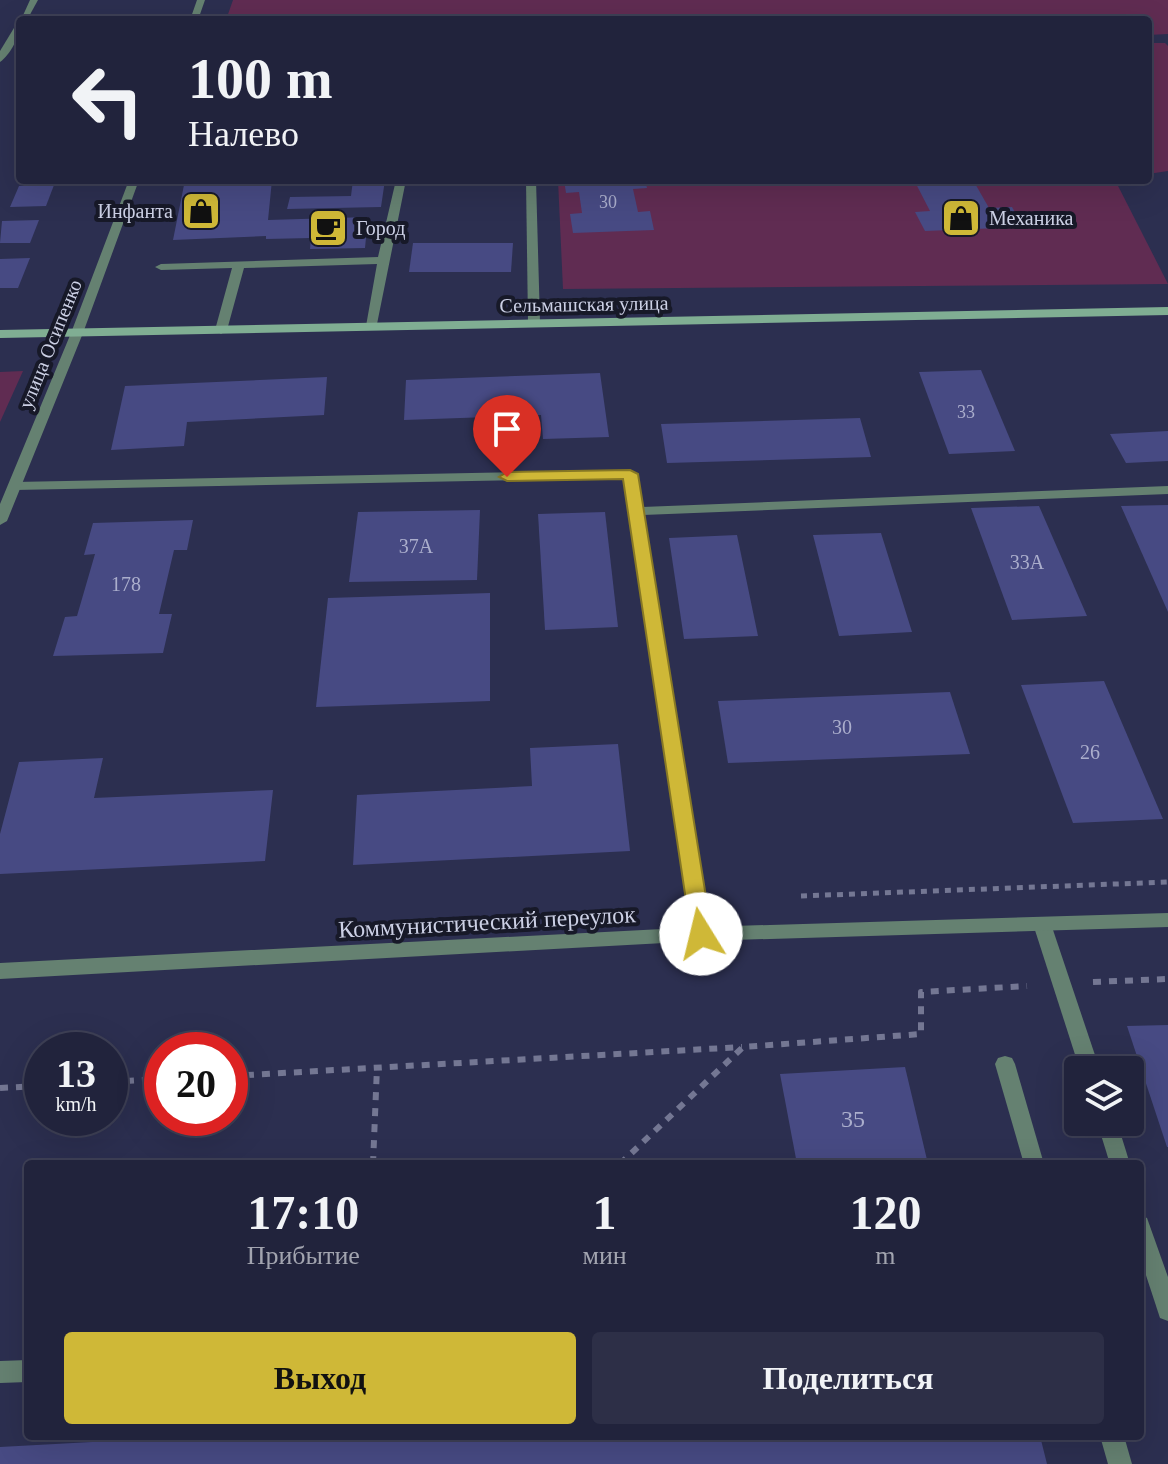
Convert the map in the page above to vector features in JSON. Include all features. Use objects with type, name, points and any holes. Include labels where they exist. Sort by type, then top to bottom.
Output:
[{"type":"main road","name":"Сельмашская улица","points":[[0,334],[1168,311]]},
{"type":"street","points":[[0,59],[16,31]]},
{"type":"street","name":"улица Осипенко","points":[[0,521],[77,333],[133,184]]},
{"type":"street","points":[[372,326],[400,184]]},
{"type":"street","points":[[531,184],[534,322]]},
{"type":"street","points":[[161,267],[383,260]]},
{"type":"street","points":[[221,330],[239,264]]},
{"type":"street","points":[[15,486],[630,474],[701,934]]},
{"type":"street","points":[[636,511],[1168,490]]},
{"type":"street","name":"Коммунистический переулок","points":[[0,971],[701,934],[1168,920]]},
{"type":"street","points":[[1042,924],[1085,1056]]},
{"type":"street","points":[[1005,1064],[1033,1160]]},
{"type":"street","points":[[1111,1136],[1119,1160]]},
{"type":"street","points":[[1144,1237],[1168,1310]]},
{"type":"street","points":[[0,1372],[24,1371]]},
{"type":"street","points":[[1113,1440],[1120,1464]]},
{"type":"path","points":[[248,1075],[921,1034],[921,992],[1168,979]]},
{"type":"path","points":[[624,1160],[743,1047]]},
{"type":"path","points":[[373,1160],[377,1067]]},
{"type":"path","points":[[0,1088],[24,1087]]},
{"type":"shaded area","points":[[233,0],[1168,0],[1168,34],[1152,35],[1152,16],[227,16]]},
{"type":"shaded area","points":[[1152,43],[1168,46],[1168,171],[1152,173]]},
{"type":"shaded area","points":[[558,184],[1117,184],[1168,284],[563,289]]},
{"type":"shaded area","points":[[23,371],[0,422],[0,372]]},
{"type":"building","points":[[133,14],[132,16],[104,15]]},
{"type":"building","points":[[184,184],[272,184],[268,220],[368,217],[365,248],[310,249],[311,238],[266,239],[266,236],[173,240]]},
{"type":"building","points":[[352,184],[384,184],[381,207],[287,209],[290,197],[351,196]]},
{"type":"building","points":[[565,184],[646,184],[647,188],[633,189],[638,212],[650,211],[654,230],[573,233],[570,214],[582,213],[579,192],[566,193]]},
{"type":"building","points":[[916,184],[975,184],[989,208],[1012,207],[1023,227],[925,231],[915,212],[930,211]]},
{"type":"building","points":[[54,185],[46,206],[10,207],[19,186]]},
{"type":"building","points":[[39,220],[30,243],[0,243],[2,221]]},
{"type":"building","points":[[413,243],[513,243],[511,272],[409,272]]},
{"type":"building","points":[[30,258],[18,288],[0,288],[0,259]]},
{"type":"building","points":[[981,370],[1015,451],[949,454],[919,372]]},
{"type":"building","points":[[600,373],[609,437],[543,439],[541,415],[404,420],[406,380]]},
{"type":"building","points":[[327,377],[324,415],[187,422],[184,446],[111,450],[125,386]]},
{"type":"building","points":[[860,418],[871,457],[667,463],[661,424]]},
{"type":"building","points":[[1168,431],[1168,461],[1126,463],[1110,434]]},
{"type":"building","points":[[1168,505],[1168,612],[1121,506]]},
{"type":"building","points":[[1039,506],[1087,616],[1012,620],[971,508]]},
{"type":"building","points":[[480,510],[477,580],[349,582],[358,512]]},
{"type":"building","points":[[605,512],[618,627],[545,630],[538,514]]},
{"type":"building","points":[[193,520],[187,550],[174,550],[159,614],[172,614],[163,653],[53,656],[65,617],[77,616],[95,554],[84,555],[93,523]]},
{"type":"building","points":[[881,533],[912,632],[839,636],[813,535]]},
{"type":"building","points":[[737,535],[758,636],[684,639],[669,538]]},
{"type":"building","points":[[490,593],[490,701],[316,707],[328,598]]},
{"type":"building","points":[[1104,681],[1163,819],[1073,823],[1021,685]]},
{"type":"building","points":[[950,692],[970,754],[728,763],[718,701]]},
{"type":"building","points":[[618,744],[630,851],[353,865],[357,795],[532,786],[530,748]]},
{"type":"building","points":[[103,758],[94,798],[273,790],[265,861],[0,874],[0,834],[19,762]]},
{"type":"building","points":[[1168,1025],[1168,1147],[1144,1077],[1144,1056],[1137,1056],[1127,1026]]},
{"type":"building","points":[[905,1067],[927,1160],[796,1160],[780,1074]]},
{"type":"building","points":[[129,1440],[1041,1440],[1047,1464],[0,1464],[0,1447]]},
{"type":"place","name":"Инфанта","points":[[201,211]]},
{"type":"place","name":"Механика","points":[[961,218]]},
{"type":"place","name":"Город","points":[[328,228]]},
{"type":"route","points":[[507,477],[630,474],[701,934]]}]
